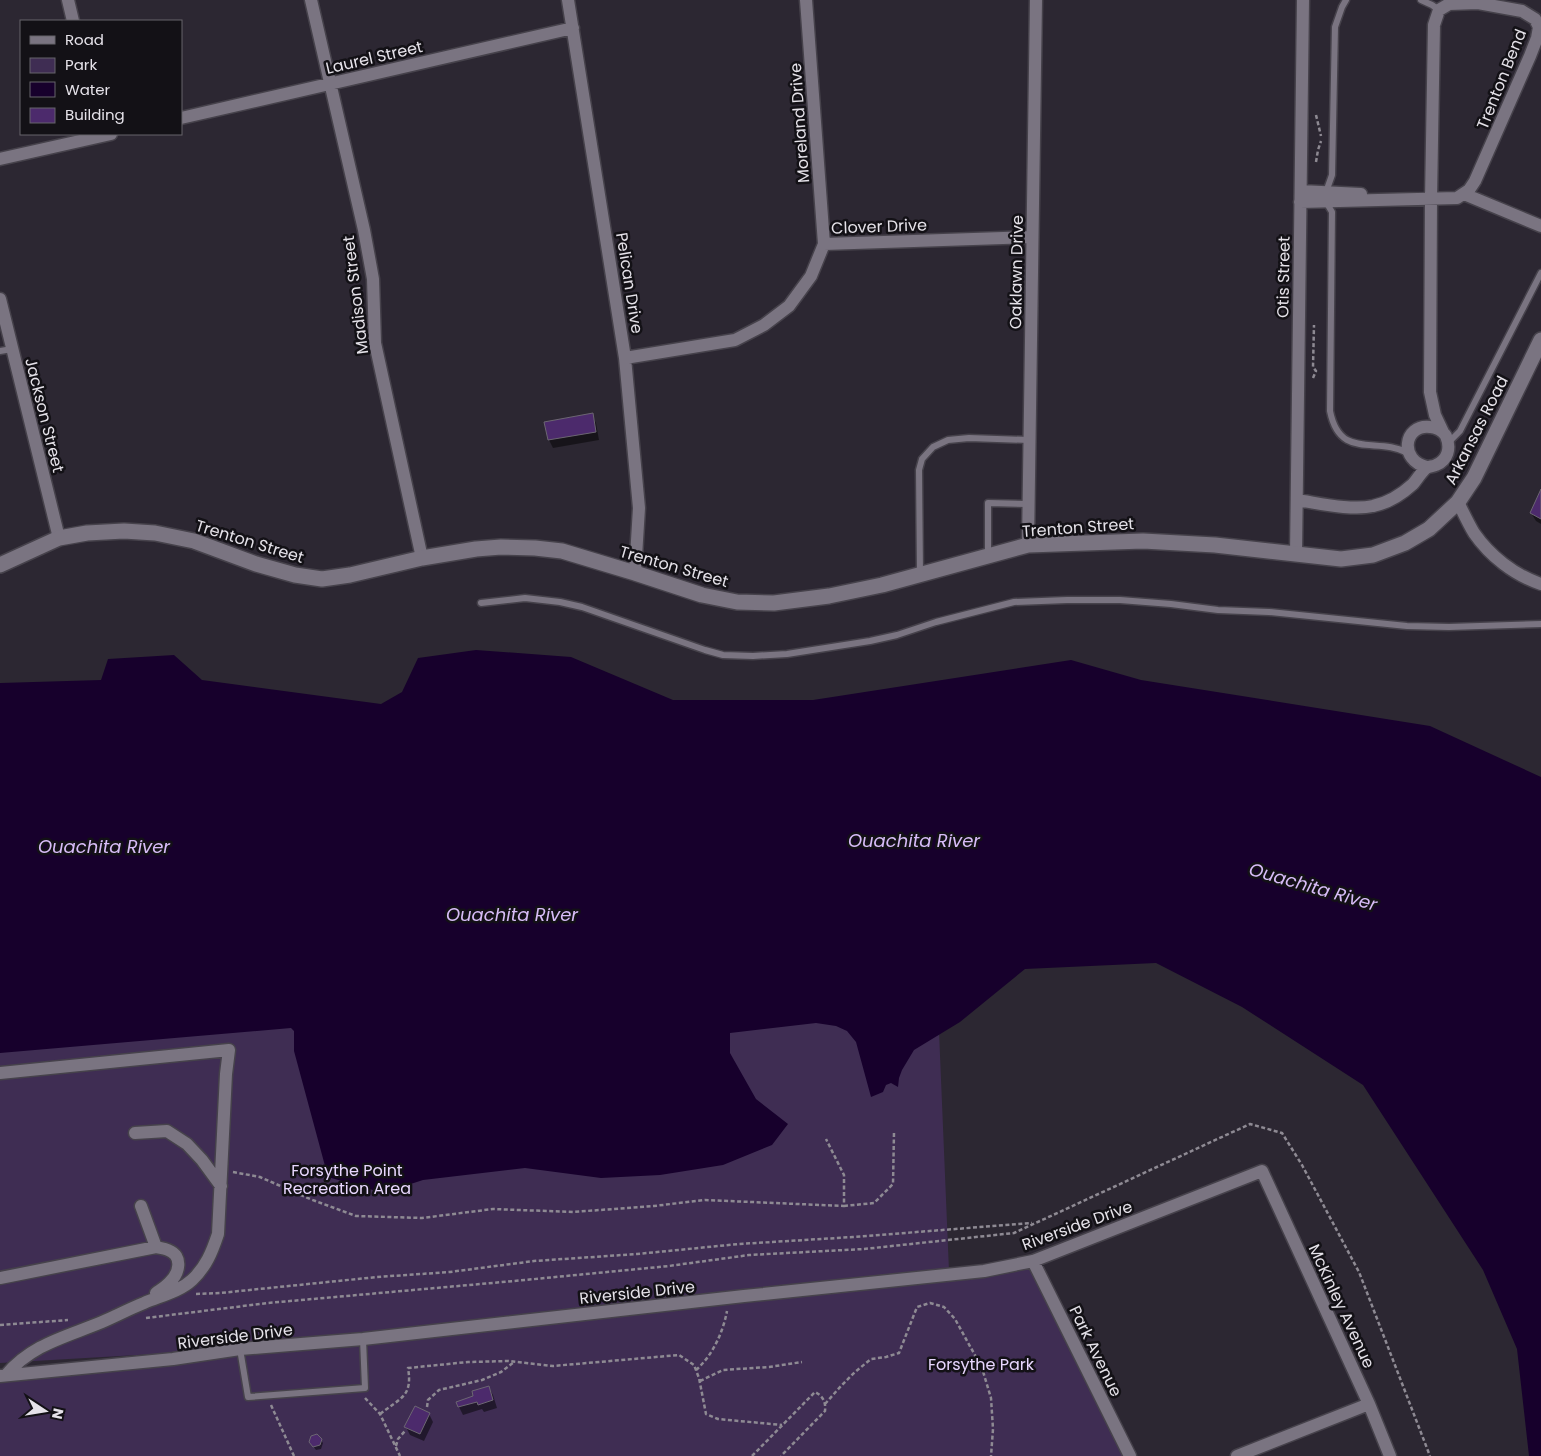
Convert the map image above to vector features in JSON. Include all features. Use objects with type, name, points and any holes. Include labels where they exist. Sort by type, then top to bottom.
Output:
[{"type":"street","points":[[68,0],[73,20]]},
{"type":"street","name":"Madison Street","points":[[311,0],[364,230],[373,279],[375,343],[422,558]]},
{"type":"street","name":"Pelican Drive","points":[[568,0],[625,358],[639,508],[635,573]]},
{"type":"street","name":"Moreland Drive","points":[[806,0],[824,244]]},
{"type":"street","name":"Oaklawn Drive","points":[[1028,545],[1036,0]]},
{"type":"street","name":"Otis Street","points":[[1296,554],[1303,0]]},
{"type":"street","name":"Trenton Bend","points":[[1439,10],[1449,4],[1478,3],[1522,11],[1538,18],[1537,38],[1530,56],[1475,181],[1464,194]]},
{"type":"street","points":[[1439,10],[1434,25],[1430,199],[1430,392],[1435,415],[1446,437],[1447,455],[1444,460],[1433,467],[1427,467],[1415,463],[1408,453],[1408,440],[1416,430],[1428,426],[1435,428],[1446,437]]},
{"type":"street","name":"Laurel Street","points":[[182,118],[573,28]]},
{"type":"street","points":[[0,159],[103,135]]},
{"type":"street","points":[[1300,196],[1430,199],[1457,198],[1464,194],[1541,226]]},
{"type":"street","name":"Clover Drive","points":[[625,358],[735,340],[764,326],[789,306],[811,276],[824,244],[1032,237]]},
{"type":"street","name":"Jackson Street","points":[[0,299],[6,350],[59,538]]},
{"type":"street","name":"Arkansas Road","points":[[1406,543],[1429,529],[1458,502],[1474,478],[1537,358],[1541,340]]},
{"type":"street","points":[[1297,500],[1341,507],[1372,506],[1396,497],[1414,483],[1427,467]]},
{"type":"street","points":[[1458,502],[1474,533],[1495,557],[1517,573],[1541,584]]},
{"type":"street","name":"Trenton Street","points":[[0,565],[59,538],[87,533],[124,531],[156,534],[194,541],[256,564],[322,579],[476,549],[501,547],[535,548],[562,551],[702,595],[737,602],[774,603],[829,596],[882,586],[1028,545],[1143,541],[1214,545],[1341,558],[1373,555],[1406,543]]},
{"type":"street","points":[[0,1073],[229,1050],[226,1074],[218,1234],[209,1259],[201,1271],[182,1288],[42,1346],[3,1375]]},
{"type":"street","points":[[135,1133],[167,1131],[174,1135],[187,1144],[202,1160],[221,1186]]},
{"type":"street","name":"Riverside Drive","points":[[3,1375],[174,1359],[240,1349],[362,1339],[984,1271],[1033,1261],[1262,1171]]},
{"type":"street","name":"McKinley Avenue","points":[[1262,1171],[1369,1404],[1390,1456]]},
{"type":"street","points":[[141,1206],[156,1247]]},
{"type":"street","points":[[0,1278],[156,1247],[168,1249],[176,1255],[179,1262],[174,1278],[137,1306]]},
{"type":"street","name":"Park Avenue","points":[[1033,1261],[1130,1456]]},
{"type":"street","points":[[1237,1456],[1369,1404]]},
{"type":"lane","points":[[1346,0],[1334,27],[1332,175],[1326,197],[1332,212],[1330,411],[1332,421],[1344,439],[1351,443],[1398,449],[1408,453]]},
{"type":"lane","points":[[1421,0],[1432,4],[1439,10]]},
{"type":"lane","points":[[1446,437],[1460,431],[1541,273]]},
{"type":"lane","points":[[920,575],[919,470],[922,459],[933,447],[948,440],[969,438],[1029,440]]},
{"type":"lane","points":[[988,557],[988,503],[1028,504]]},
{"type":"lane","points":[[481,603],[525,598],[560,602],[598,612],[705,650],[723,655],[753,656],[787,654],[870,642],[897,636],[936,622],[980,610],[1023,601],[1120,600],[1407,626],[1449,627],[1541,624]]},
{"type":"lane","points":[[240,1349],[248,1397],[365,1388],[362,1339]]},
{"type":"path","points":[[188,1313],[268,1303],[669,1266],[749,1255],[864,1249],[1014,1232],[1250,1124],[1282,1133],[1302,1165],[1359,1272],[1430,1456]]},
{"type":"path","points":[[221,1170],[260,1177],[310,1199],[356,1216],[422,1218],[493,1209],[574,1212],[705,1200],[844,1206],[874,1203],[893,1184],[894,1132]]},
{"type":"path","points":[[826,1139],[844,1175],[844,1206]]},
{"type":"path","points":[[192,1294],[450,1272],[534,1261],[1037,1222]]},
{"type":"path","points":[[825,1404],[870,1359],[899,1353],[917,1307],[930,1303],[944,1307],[955,1319],[982,1368],[990,1398],[993,1429],[991,1456]]},
{"type":"path","points":[[696,1371],[702,1365],[721,1335],[727,1311]]},
{"type":"path","points":[[380,1414],[404,1396],[410,1382],[408,1368],[468,1362],[515,1361],[553,1366],[679,1355],[694,1365],[700,1381],[706,1414],[718,1419],[782,1425]]},
{"type":"path","points":[[427,1407],[428,1400],[439,1390],[482,1380],[501,1372],[515,1361]]},
{"type":"path","points":[[700,1381],[723,1370],[769,1367],[802,1362]]},
{"type":"path","points":[[356,1388],[380,1414],[400,1456]]},
{"type":"path","points":[[752,1456],[815,1392],[821,1395],[825,1404],[825,1411],[781,1456]]},
{"type":"path","points":[[267,1396],[294,1456]]},
{"type":"path","points":[[396,1446],[398,1439],[406,1431]]},
{"type":"green space","name":"Forsythe Point Recreation Area","points":[[937,983],[949,1271],[1033,1261],[1130,1456],[0,1456],[0,1376],[240,1349],[0,1363],[0,1050],[439,1010]]},
{"type":"water","name":"Ouachita River","points":[[476,650],[571,657],[673,700],[813,700],[1071,660],[1141,680],[1430,726],[1541,777],[1541,1456],[1529,1456],[1517,1349],[1483,1270],[1363,1085],[1242,1007],[1156,963],[1025,969],[960,1022],[914,1050],[902,1070],[898,1087],[891,1083],[886,1085],[883,1092],[871,1097],[856,1042],[847,1031],[836,1026],[816,1023],[730,1033],[730,1053],[756,1099],[788,1124],[772,1145],[723,1165],[660,1175],[601,1178],[525,1168],[423,1180],[383,1193],[328,1177],[294,1051],[294,1031],[291,1028],[0,1053],[0,683],[101,680],[108,659],[174,655],[202,680],[381,704],[402,692],[418,658]]},
{"type":"building","points":[[593,413],[596,432],[548,440],[544,422]]},
{"type":"building","points":[[1541,489],[1541,519],[1530,513]]},
{"type":"building","points":[[489,1386],[493,1400],[478,1405],[477,1402],[458,1407],[456,1402],[473,1396],[472,1391]]},
{"type":"building","points":[[415,1406],[430,1413],[420,1434],[404,1427]]},
{"type":"building","points":[[317,1434],[322,1439],[320,1445],[313,1447],[309,1442],[311,1436]]},
{"type":"park label","name":"Forsythe Park","points":[[981,1364]]}]
